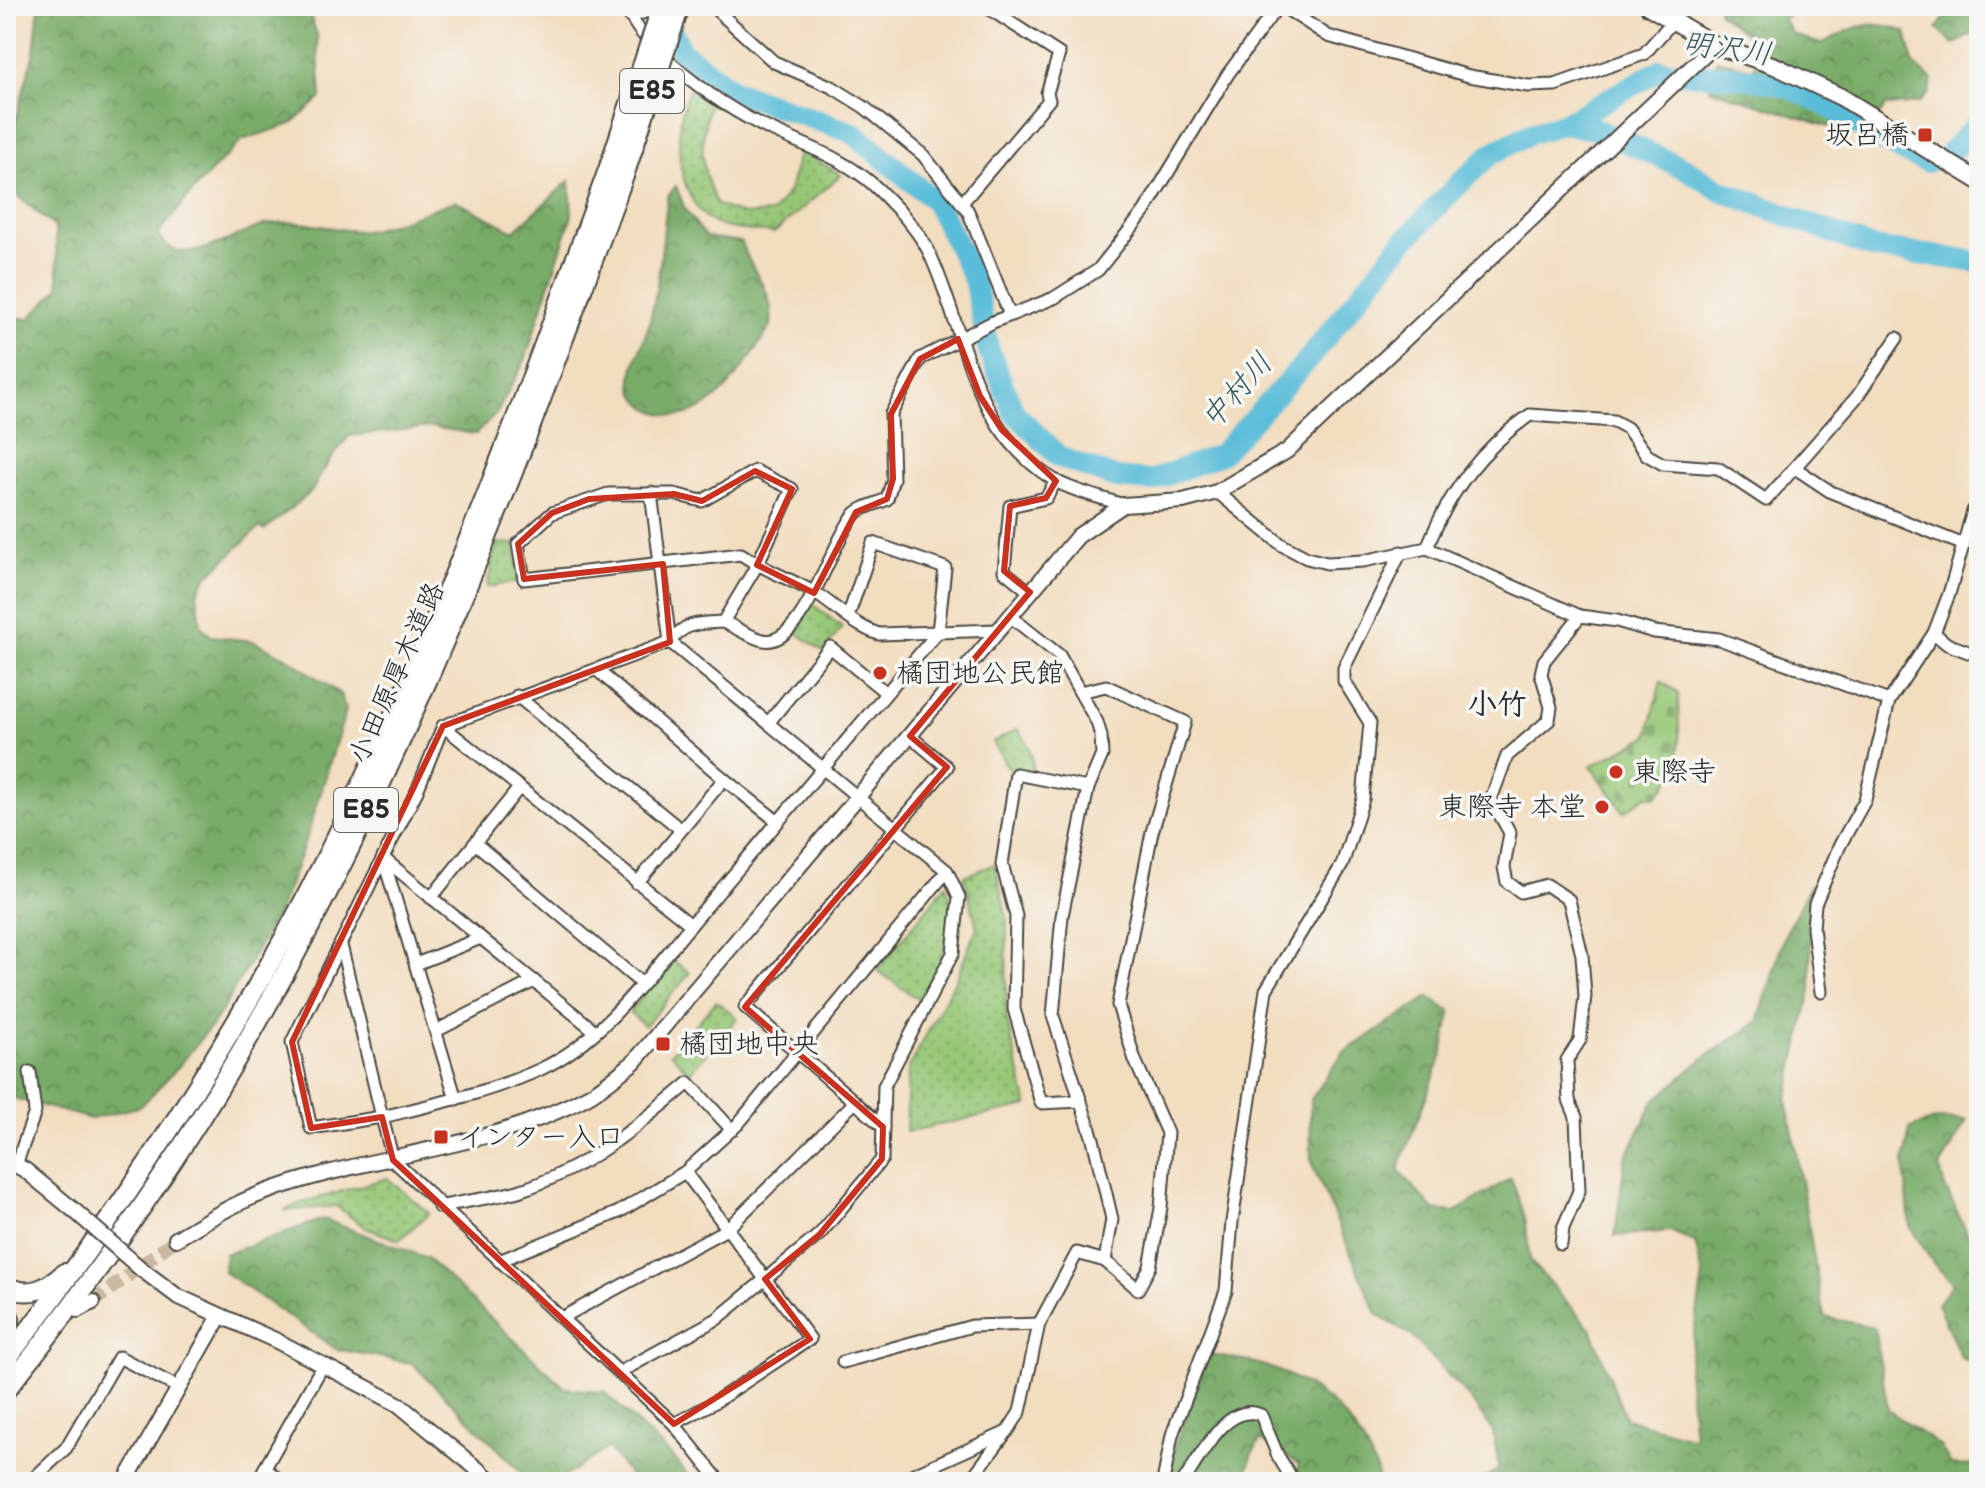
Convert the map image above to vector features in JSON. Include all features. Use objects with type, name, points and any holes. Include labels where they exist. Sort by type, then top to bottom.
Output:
[{"type":"highway","name":"小田原厚木道路","points":[[6,1390],[88,1283],[177,1154],[306,931],[353,838],[474,569],[616,172],[663,6]]},
{"type":"highway","name":"小田原厚木道路","points":[[6,1360],[94,1246],[163,1143],[285,935],[337,832],[459,558],[680,6]]},
{"type":"highway","points":[[6,1286],[15,1291],[42,1290],[94,1246]]},
{"type":"highway","points":[[6,1309],[10,1319],[6,1344]]},
{"type":"main road","points":[[1648,6],[1715,45],[1775,66],[1841,97],[1979,181]]},
{"type":"street","points":[[663,6],[629,12],[646,38],[688,79],[762,125],[843,161],[875,186],[910,224],[927,248],[980,396],[1002,430],[1033,464],[1056,481],[1123,505],[1183,501],[1217,492],[1262,469],[1311,431],[1715,45]]},
{"type":"street","points":[[712,6],[774,62],[832,87],[864,107],[923,155],[968,211],[1010,315]]},
{"type":"street","points":[[962,203],[1049,100],[1047,93],[1059,54],[985,6]]},
{"type":"street","points":[[848,617],[873,543],[945,568],[938,632],[822,766],[642,984],[595,1031],[542,1068],[456,1099],[382,1117],[311,1128],[292,1042],[417,791],[443,726],[517,696],[670,642],[679,630],[693,623],[723,622],[764,641],[782,638],[793,629],[814,593],[836,541],[856,512],[887,499],[893,479],[891,414],[920,359],[1010,315],[1054,298],[1098,270],[1144,212],[1228,74],[1280,6],[1328,36],[1469,76],[1528,86],[1555,85],[1644,54],[1673,21]]},
{"type":"street","points":[[1427,548],[1440,515],[1471,466],[1530,415],[1614,421],[1627,428],[1647,455],[1663,464],[1718,468],[1766,500],[1856,398],[1897,338]]},
{"type":"street","points":[[1795,468],[1831,492],[1964,545]]},
{"type":"street","points":[[723,622],[757,565],[792,489],[755,471],[702,501],[651,493],[608,494],[552,513],[518,544],[524,579],[741,554],[757,565],[814,593],[862,628],[879,634],[998,630]]},
{"type":"street","points":[[1030,592],[1004,571],[1010,506],[1046,498],[1056,481]]},
{"type":"street","points":[[1217,492],[1282,545],[1307,558],[1327,563],[1363,561],[1427,548],[1580,616],[1617,621],[1654,632],[1719,639],[1889,701]]},
{"type":"street","points":[[620,1372],[717,1319],[820,1234],[882,1159],[884,1086],[953,953],[959,897],[947,871],[670,642],[665,615],[663,564],[651,493]]},
{"type":"street","points":[[1821,992],[1813,928],[1815,904],[1840,845],[1865,800],[1889,701],[1934,633],[1973,511],[1979,504]]},
{"type":"street","points":[[176,1239],[260,1193],[328,1172],[393,1160],[492,1135],[551,1114],[592,1094],[634,1062],[1078,536],[1123,505]]},
{"type":"street","points":[[1163,1482],[1172,1435],[1226,1291],[1236,1192],[1266,990],[1281,959],[1342,865],[1363,799],[1370,723],[1344,681],[1344,668],[1401,552]]},
{"type":"street","points":[[1010,616],[1059,655],[1097,722],[1101,736],[1102,755],[1088,788],[1062,916],[1053,1016],[1081,1101],[1112,1219],[1105,1261]]},
{"type":"street","points":[[1561,1244],[1563,1228],[1579,1191],[1576,1117],[1569,1100],[1567,1060],[1580,1040],[1585,996],[1582,955],[1569,900],[1547,885],[1521,892],[1507,882],[1504,867],[1510,833],[1491,799],[1507,756],[1549,720],[1551,707],[1541,674],[1544,661],[1580,616]]},
{"type":"street","points":[[1934,633],[1947,644],[1979,656]]},
{"type":"street","points":[[769,722],[830,647],[885,692]]},
{"type":"street","points":[[597,670],[777,821]]},
{"type":"street","points":[[969,1482],[1020,1412],[1039,1324],[1077,1253],[1105,1261],[1138,1289],[1150,1267],[1161,1208],[1167,1133],[1135,1060],[1118,1005],[1152,832],[1185,722],[1106,686],[1080,692]]},
{"type":"street","points":[[517,696],[680,829]]},
{"type":"street","points":[[443,726],[691,925]]},
{"type":"street","points":[[883,1127],[745,1007],[947,767],[910,736]]},
{"type":"street","points":[[1081,1101],[1041,1103],[1014,1009],[1016,916],[1002,864],[1016,774],[1088,788]]},
{"type":"street","points":[[637,883],[724,779]]},
{"type":"street","points":[[431,898],[519,788]]},
{"type":"street","points":[[475,843],[642,984]]},
{"type":"street","points":[[383,858],[595,1031]]},
{"type":"street","points":[[383,858],[456,1099]]},
{"type":"street","points":[[499,1261],[619,1212],[685,1172],[732,1130],[947,871]]},
{"type":"street","points":[[416,964],[481,938]]},
{"type":"street","points":[[341,945],[393,1160],[439,1207],[563,1317],[674,1424],[720,1482]]},
{"type":"street","points":[[436,1031],[534,981]]},
{"type":"street","points":[[30,1072],[35,1112],[11,1163],[76,1212],[177,1296],[323,1365],[421,1420],[493,1482]]},
{"type":"street","points":[[439,1207],[518,1191],[566,1170],[622,1140],[689,1083],[732,1130]]},
{"type":"street","points":[[563,1317],[727,1229],[855,1102]]},
{"type":"street","points":[[674,1424],[715,1402],[810,1339],[685,1172]]},
{"type":"street","points":[[78,1310],[93,1302]]},
{"type":"street","points":[[125,1482],[220,1316]]},
{"type":"street","points":[[843,1362],[972,1326],[1039,1324]]},
{"type":"street","points":[[30,1482],[66,1448],[119,1357],[179,1388]]},
{"type":"street","points":[[257,1482],[323,1365]]},
{"type":"street","points":[[1183,1482],[1227,1422],[1239,1413],[1250,1410],[1261,1415],[1278,1456],[1294,1482]]},
{"type":"street","points":[[896,1482],[1007,1432]]},
{"type":"street","points":[[265,1468],[281,1482]]},
{"type":"highlighted area","points":[[958,339],[980,396],[1002,430],[1056,481],[1046,498],[1010,506],[1004,571],[1030,592],[910,736],[947,767],[745,1007],[883,1127],[882,1159],[820,1234],[765,1279],[810,1339],[674,1424],[393,1160],[382,1117],[311,1128],[292,1042],[443,726],[670,642],[663,564],[524,579],[518,544],[552,513],[589,499],[674,494],[702,501],[755,471],[792,489],[757,565],[814,593],[856,512],[887,499],[893,479],[891,414],[920,359]]},
{"type":"green space","points":[[39,6],[307,6],[317,35],[321,98],[291,124],[242,140],[198,185],[158,234],[168,246],[180,251],[210,247],[269,224],[370,230],[456,201],[514,231],[570,180],[572,215],[525,360],[497,413],[476,434],[430,427],[349,436],[311,492],[264,530],[260,527],[207,576],[197,593],[201,626],[211,636],[253,641],[288,658],[340,694],[346,710],[308,834],[280,909],[219,1016],[178,1067],[141,1106],[91,1119],[6,1096],[6,316],[29,319],[59,288],[55,227],[10,190],[7,177],[7,151],[34,52]]},
{"type":"green space","points":[[1718,6],[1807,6],[1783,18],[1792,34],[1821,44],[1844,32],[1871,24],[1906,32],[1913,63],[1932,80],[1929,93],[1919,103],[1886,106],[1861,137],[1710,89],[1717,60],[1753,69],[1767,49],[1719,13]]},
{"type":"green space","points":[[1952,6],[1979,6],[1979,31],[1954,44],[1937,29]]},
{"type":"green space","points":[[690,89],[710,101],[703,154],[706,178],[717,205],[743,215],[772,213],[789,191],[800,150],[841,175],[774,233],[733,229],[712,222],[699,210],[690,195],[680,159],[680,121]]},
{"type":"green space","points":[[676,186],[685,209],[706,237],[741,242],[766,291],[771,306],[771,326],[721,394],[704,407],[686,414],[667,415],[640,401],[632,376],[653,308],[668,196]]},
{"type":"green space","points":[[496,543],[514,544],[521,581],[487,587]]},
{"type":"green space","points":[[811,603],[842,627],[824,652],[794,631]]},
{"type":"green space","points":[[1661,681],[1678,693],[1676,763],[1672,775],[1655,797],[1646,796],[1624,812],[1591,766],[1648,736]]},
{"type":"green space","points":[[1018,729],[1030,750],[1032,773],[1009,769],[993,742]]},
{"type":"green space","points":[[995,864],[1007,919],[1006,1017],[1028,1106],[906,1132],[908,1069],[956,979],[977,927],[964,876]]},
{"type":"green space","points":[[946,885],[951,915],[949,930],[940,960],[920,1001],[877,970]]},
{"type":"green space","points":[[1810,885],[1811,990],[1787,1099],[1824,1317],[1874,1327],[1888,1410],[1940,1446],[1951,1465],[1979,1466],[1979,1482],[1477,1482],[1499,1469],[1493,1432],[1471,1400],[1413,1337],[1377,1314],[1311,1162],[1310,1101],[1343,1053],[1429,997],[1451,1012],[1442,1056],[1398,1170],[1434,1210],[1455,1212],[1511,1178],[1525,1217],[1530,1261],[1591,1329],[1626,1419],[1694,1438],[1688,1371],[1703,1276],[1695,1242],[1670,1231],[1615,1236],[1625,1159],[1654,1101],[1705,1057],[1758,1022],[1784,937]]},
{"type":"green space","points":[[673,960],[690,973],[645,1026],[629,1012]]},
{"type":"green space","points":[[716,1001],[738,1018],[689,1073],[671,1053]]},
{"type":"green space","points":[[1938,1119],[1967,1120],[1940,1167],[1944,1185],[1979,1257],[1979,1364],[1962,1359],[1937,1304],[1953,1283],[1934,1264],[1910,1227],[1904,1161],[1910,1128]]},
{"type":"green space","points":[[387,1178],[429,1213],[399,1240],[366,1228],[336,1206],[284,1211],[298,1204]]},
{"type":"green space","points":[[323,1219],[427,1258],[565,1388],[604,1392],[674,1458],[693,1482],[635,1482],[608,1448],[556,1482],[531,1482],[412,1363],[336,1349],[224,1272],[225,1254]]},
{"type":"green space","points":[[1209,1355],[1266,1366],[1316,1391],[1354,1429],[1369,1454],[1380,1482],[1294,1482],[1299,1464],[1260,1440],[1251,1456],[1244,1482],[1169,1482],[1172,1453]]},
{"type":"waterway","name":"中村川","points":[[666,17],[681,51],[734,91],[853,133],[935,201],[974,279],[989,351],[1014,412],[1059,457],[1115,478],[1151,481],[1221,454],[1306,362],[1401,244],[1462,181],[1491,154],[1531,133],[1563,124],[1596,129],[1686,169],[1720,190],[1872,248],[1979,262]]},
{"type":"waterway","name":"明沢川","points":[[1563,124],[1660,70],[1743,78],[1792,89],[1892,146],[1927,162]]},
{"type":"waterway","name":"明沢川","points":[[1952,150],[1979,122]]},
{"type":"tunnel","points":[[93,1302],[176,1239]]},
{"type":"place","name":"坂呂橋","points":[[1925,135]]},
{"type":"place","name":"橘団地公民館","points":[[880,673]]},
{"type":"place","name":"東際寺","points":[[1616,772]]},
{"type":"place","name":"東際寺 本堂","points":[[1602,807]]},
{"type":"place","name":"橘団地中央","points":[[663,1044]]},
{"type":"place","name":"インター入口","points":[[441,1137]]},
{"type":"district","name":"小竹","points":[[1497,705]]}]
